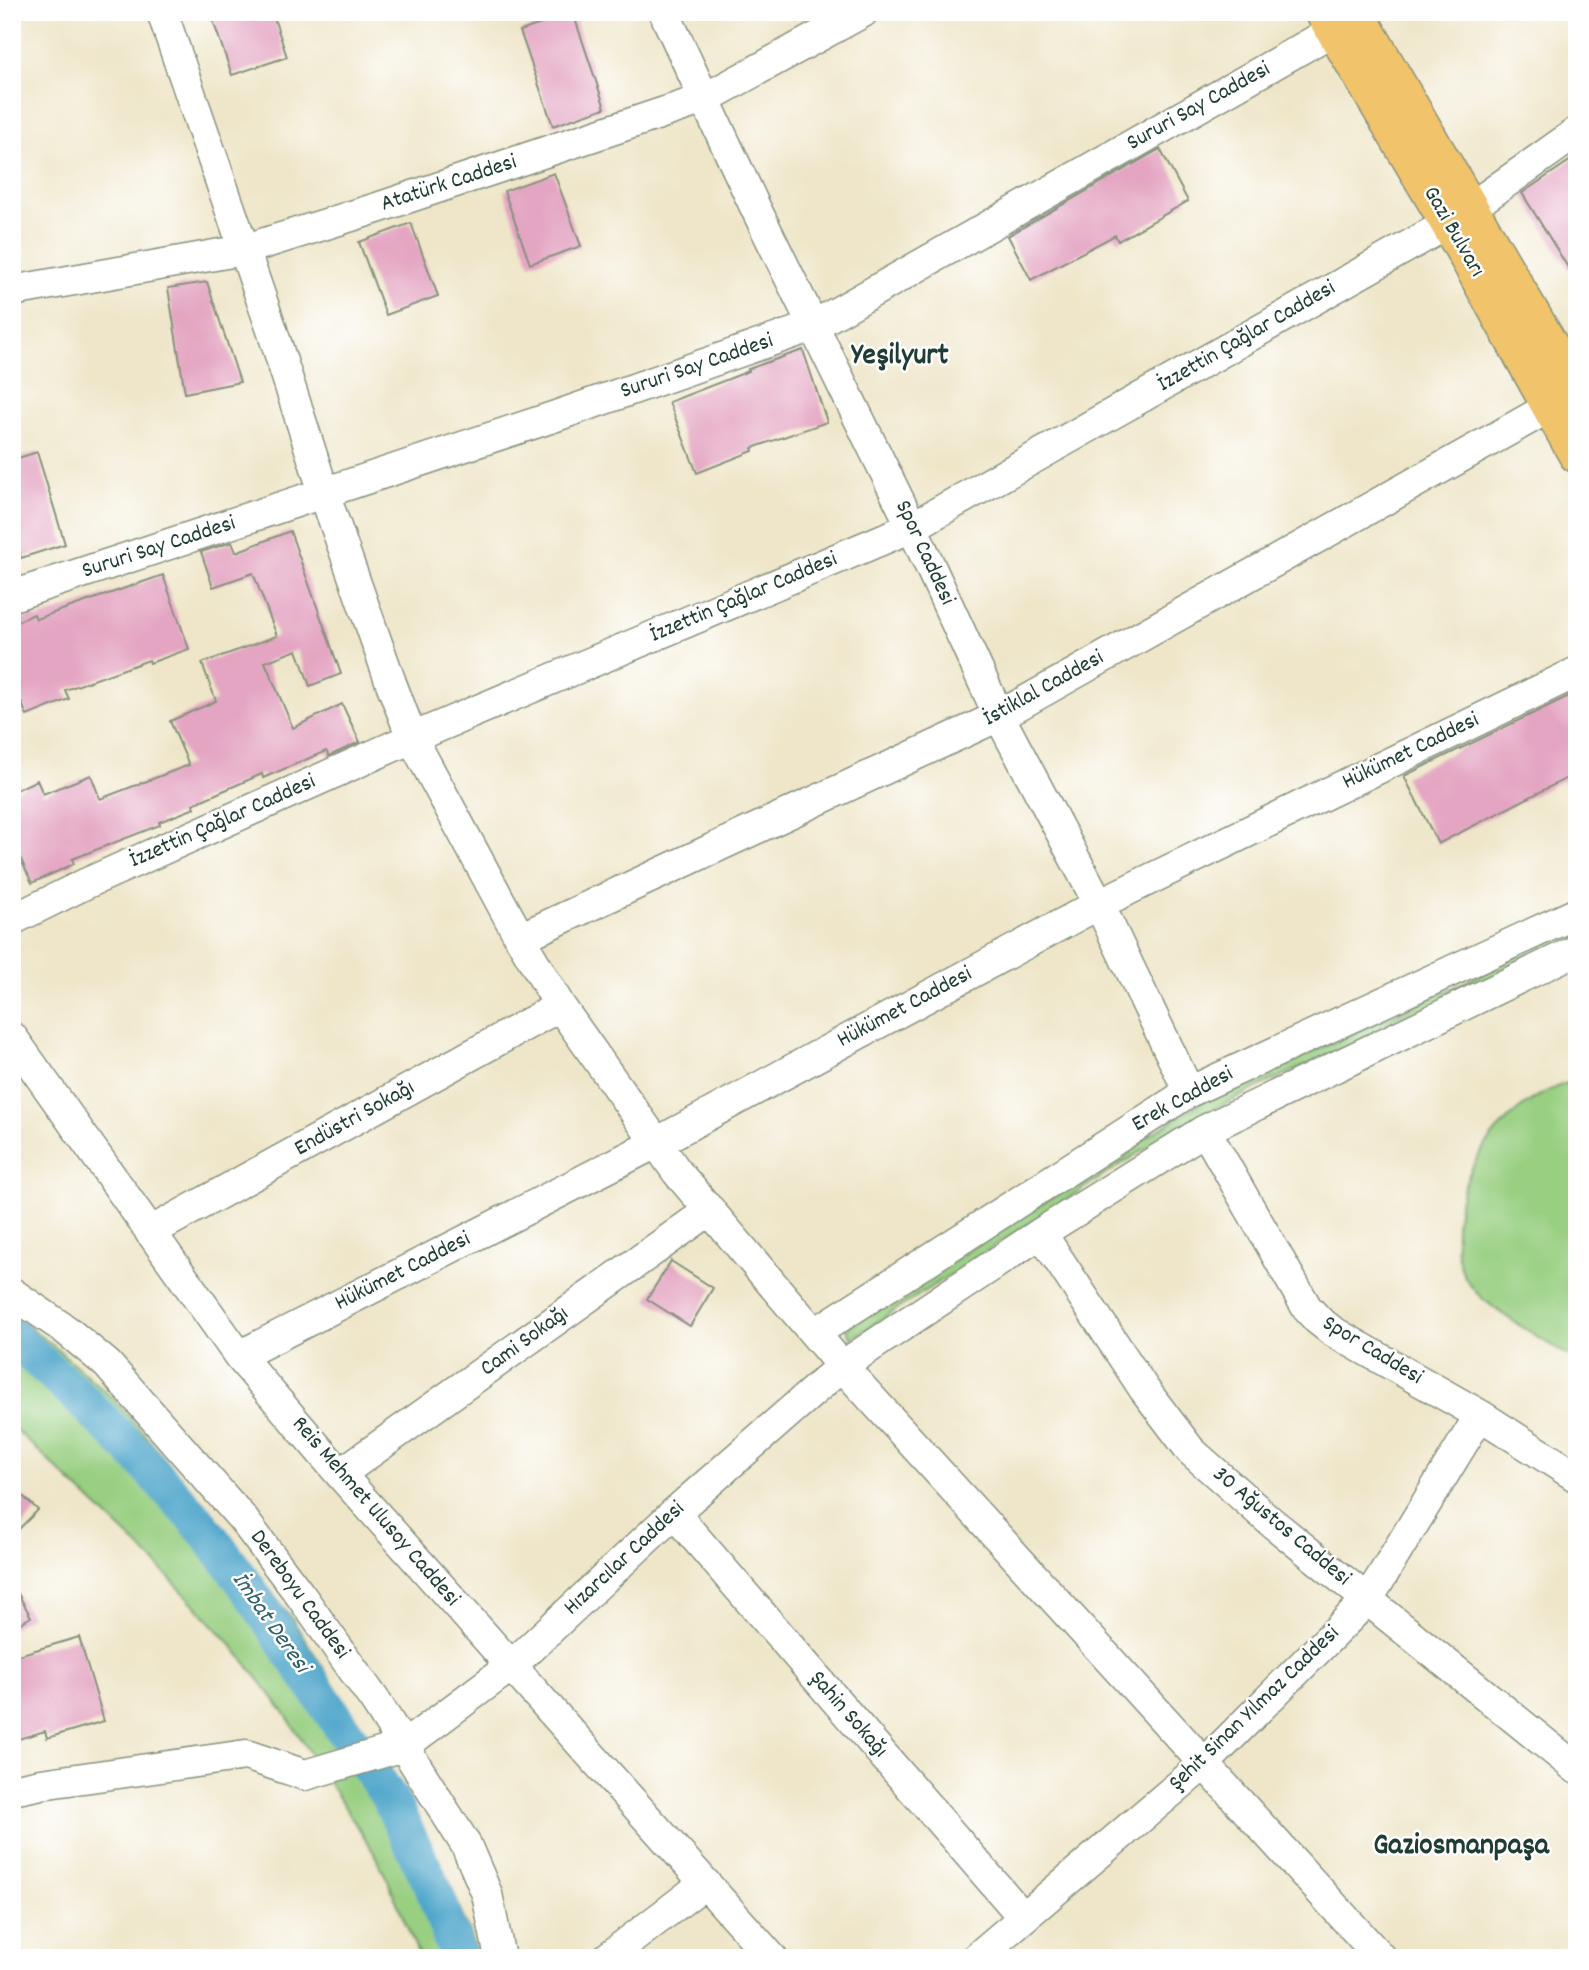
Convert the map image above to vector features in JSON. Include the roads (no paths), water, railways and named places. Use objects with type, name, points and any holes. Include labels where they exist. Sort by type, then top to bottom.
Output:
[{"type":"main road","name":"Gazi Bulvarı","points":[[1338,18],[1570,394],[1577,454]]},
{"type":"street","points":[[162,12],[272,330],[324,493],[412,738],[520,938],[561,1006],[656,1143],[842,1366],[1381,1958]]},
{"type":"street","name":"Spor Caddesi","points":[[664,12],[912,527],[999,716],[1099,904],[1189,1091]]},
{"type":"street","name":"Atatürk Caddesi","points":[[12,291],[243,250],[704,99],[863,12]]},
{"type":"street","name":"Sururi Say Caddesi","points":[[12,596],[556,416],[813,326],[1338,18]]},
{"type":"street","name":"İzzettin Çağlar Caddesi","points":[[12,920],[85,884],[412,738],[912,527],[1460,215],[1577,132]]},
{"type":"street","name":"İstiklal Caddesi","points":[[520,938],[999,716],[1570,394]]},
{"type":"street","name":"Hükümet Caddesi","points":[[239,1356],[656,1143],[1099,904],[1577,672]]},
{"type":"street","name":"Erek Caddesi","points":[[815,1333],[1189,1091],[1577,913]]},
{"type":"street","name":"Erek Caddesi","points":[[842,1366],[1041,1233],[1205,1130],[1577,950]]},
{"type":"street","name":"Endüstri Sokağı","points":[[150,1232],[561,1006]]},
{"type":"street","name":"Reis Mehmet Ulusoy Caddesi","points":[[12,1037],[239,1356],[340,1475],[769,1957]]},
{"type":"street","name":"Spor Caddesi","points":[[1205,1130],[1307,1308],[1318,1320],[1332,1331],[1480,1415],[1577,1477]]},
{"type":"street","name":"Cami Sokağı","points":[[340,1475],[710,1210]]},
{"type":"street","name":"30 Ağustos Caddesi","points":[[1041,1233],[1144,1389],[1191,1451],[1270,1521],[1577,1769]]},
{"type":"street","name":"Dereboyu Caddesi","points":[[12,1293],[66,1330],[107,1364],[242,1518],[301,1596],[341,1651],[467,1845],[479,1871],[492,1915],[500,1958]]},
{"type":"street","name":"Hızarcılar Caddesi","points":[[404,1746],[510,1666],[674,1513],[842,1366]]},
{"type":"street","name":"Şehit Sinan Yılmaz Caddesi","points":[[976,1958],[1204,1764],[1368,1599],[1480,1415]]},
{"type":"street","name":"Şahin Sokağı","points":[[674,1513],[1023,1917]]},
{"type":"street","points":[[12,1790],[246,1755],[305,1775],[404,1746]]},
{"type":"street","points":[[607,1958],[705,1883]]},
{"type":"waterway","name":"İmbat Deresi","points":[[12,1337],[80,1398],[141,1459],[201,1525],[243,1581],[389,1797],[433,1887],[458,1958]]},
{"type":"district","name":"Yeşilyurt","points":[[900,357]]},
{"type":"district","name":"Gaziosmanpaşa","points":[[1461,1847]]}]
